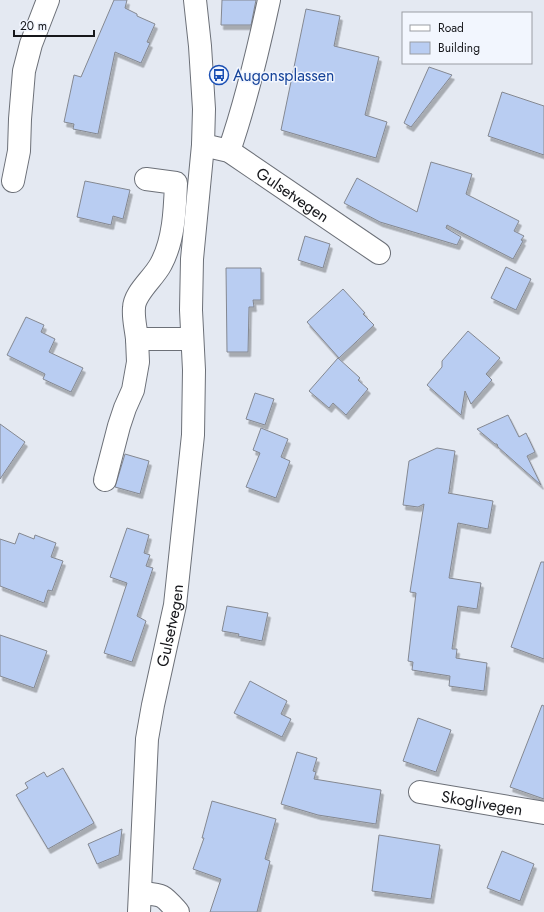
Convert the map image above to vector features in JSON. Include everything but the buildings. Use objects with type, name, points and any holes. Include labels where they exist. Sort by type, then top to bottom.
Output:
[{"type":"street","points":[[13,181],[19,151],[24,71],[31,44],[48,0]]},
{"type":"street","name":"Gulsetvegen","points":[[140,903],[148,739],[153,705],[175,605],[193,435],[194,392],[191,298],[192,259],[203,145],[203,86],[195,0]]},
{"type":"street","points":[[229,151],[258,52],[269,0]]},
{"type":"street","name":"Gulsetvegen","points":[[203,145],[229,151],[379,253]]},
{"type":"street","points":[[105,480],[119,426],[133,390],[138,362],[134,307],[137,296],[150,281],[161,264],[168,246],[175,206],[176,183],[146,179]]},
{"type":"street","points":[[137,339],[192,339]]},
{"type":"street","name":"Skoglivegen","points":[[420,792],[544,813]]},
{"type":"street","points":[[140,903],[159,894],[166,898],[178,912]]},
{"type":"place","name":"Augonsplassen","points":[[219,75]]}]
